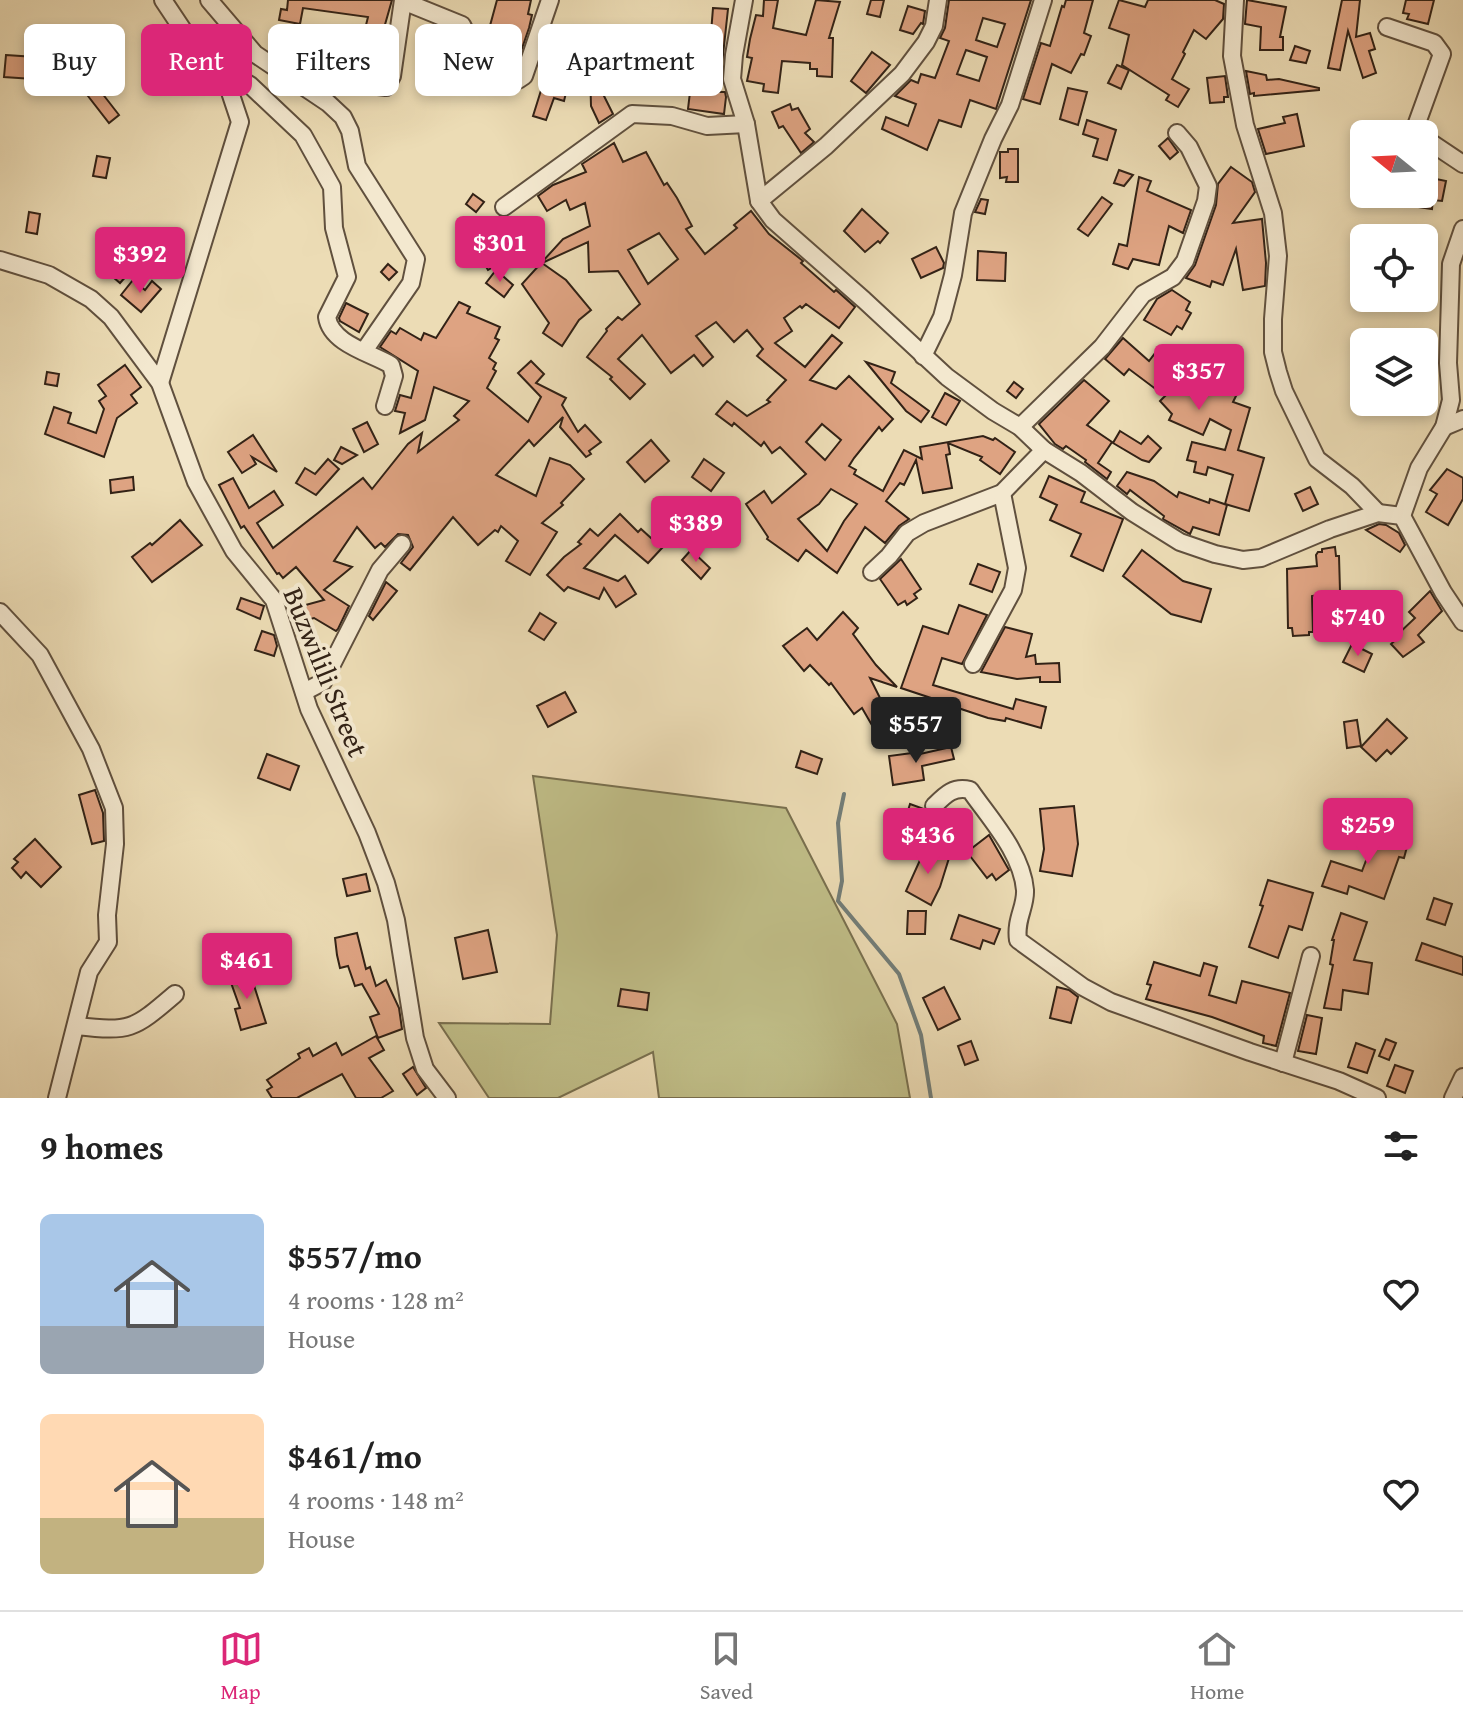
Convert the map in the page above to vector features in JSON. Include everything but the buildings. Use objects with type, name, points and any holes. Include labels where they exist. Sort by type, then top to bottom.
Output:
[{"type":"street","points":[[163,0],[179,24]]},
{"type":"street","points":[[209,0],[243,44],[268,62]]},
{"type":"street","points":[[399,28],[403,1],[462,25],[468,37],[468,61],[485,71],[518,80],[524,76],[550,0]]},
{"type":"street","points":[[744,0],[732,79],[746,124],[759,201],[773,220],[874,308],[923,356],[993,411],[1020,427],[1044,450],[1180,542],[1215,554],[1243,560],[1261,558],[1378,513],[1400,516]]},
{"type":"street","points":[[759,201],[826,146],[902,74],[934,26],[938,0]]},
{"type":"street","points":[[923,356],[942,317],[953,275],[963,213],[1010,105],[1043,0]]},
{"type":"street","points":[[1235,0],[1232,56],[1245,125],[1273,213],[1278,256],[1273,319],[1273,352],[1278,372],[1317,459],[1352,486],[1378,513]]},
{"type":"street","points":[[1387,27],[1434,43],[1442,54],[1418,120]]},
{"type":"street","points":[[252,87],[295,125],[327,176],[335,197],[334,228],[347,277],[327,317],[328,323],[339,337],[382,360],[394,370],[393,384],[385,406]]},
{"type":"street","points":[[160,383],[240,122],[231,96]]},
{"type":"street","points":[[318,96],[343,117],[350,131],[357,166],[416,259],[411,283],[364,351]]},
{"type":"street","points":[[504,207],[632,114],[672,116],[707,126],[746,124]]},
{"type":"street","points":[[1020,427],[1102,347],[1143,294],[1173,277],[1185,261],[1206,201],[1208,186],[1189,147],[1177,133]]},
{"type":"street","points":[[1438,147],[1463,164]]},
{"type":"street","points":[[1400,516],[1419,468],[1444,427],[1451,400],[1448,363],[1451,264],[1463,229]]},
{"type":"street","name":"Buzwilili Street","points":[[0,260],[49,275],[91,299],[111,317],[160,383],[196,482],[234,551],[274,600],[309,709],[367,833],[386,883],[396,920],[415,1038],[425,1069],[447,1098]]},
{"type":"street","points":[[1444,427],[1463,419]]},
{"type":"street","points":[[872,572],[889,556],[899,540],[915,527],[1002,493],[1044,450]]},
{"type":"street","points":[[973,664],[1013,590],[1017,568],[1002,493]]},
{"type":"street","points":[[1400,516],[1463,622]]},
{"type":"street","points":[[304,692],[323,682],[380,570],[402,544]]},
{"type":"street","points":[[0,612],[40,655],[91,749],[114,808],[115,844],[107,915],[108,942],[89,972],[57,1098]]},
{"type":"street","points":[[934,806],[959,787],[970,790],[1021,867],[1026,894],[1016,927],[1018,940],[1083,987],[1111,1002],[1339,1081],[1377,1098]]},
{"type":"street","points":[[1283,1063],[1311,956]]},
{"type":"street","points":[[76,1026],[128,1029],[147,1018],[175,994]]},
{"type":"street","points":[[1453,1098],[1463,1077]]},
{"type":"shaded area","points":[[533,776],[786,808],[897,1024],[910,1098],[659,1098],[653,1052],[558,1098],[489,1098],[439,1023],[550,1024],[557,935]]},
{"type":"waterway","points":[[844,794],[838,823],[842,881],[838,901],[899,974],[921,1035],[931,1098]]}]
